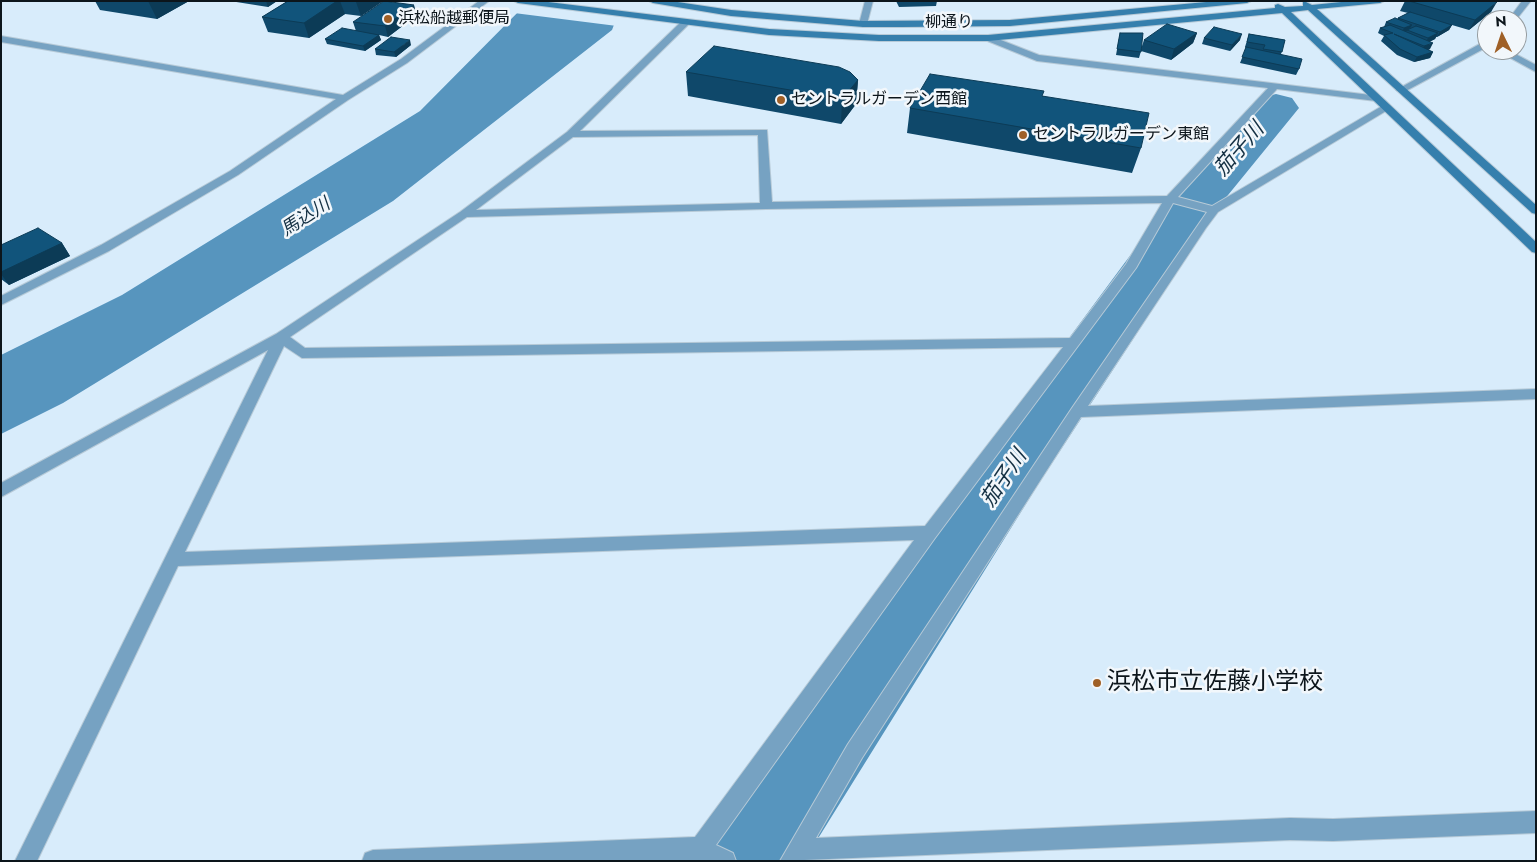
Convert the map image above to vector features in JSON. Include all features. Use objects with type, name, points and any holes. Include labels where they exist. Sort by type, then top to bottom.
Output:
[{"type":"street","points":[[1,302],[105,248],[234,173],[345,98],[404,61],[485,1]]},
{"type":"street","name":"柳通り","points":[[518,1],[769,32],[870,37],[988,38],[1284,10],[1307,5],[1380,1]]},
{"type":"street","name":"柳通り","points":[[653,1],[731,13],[863,24],[1010,23],[1247,1]]},
{"type":"street","points":[[863,24],[869,1]]},
{"type":"street","points":[[1268,1],[1284,10],[1536,249]]},
{"type":"street","points":[[1307,5],[1536,211]]},
{"type":"street","points":[[1,491],[281,337],[464,214],[571,134],[686,22]]},
{"type":"street","points":[[988,38],[1037,58],[1376,98]]},
{"type":"street","points":[[1,39],[345,98]]},
{"type":"street","points":[[1401,90],[1477,48]]},
{"type":"street","points":[[1520,60],[1536,69]]},
{"type":"street","points":[[696,854],[929,534],[1132,265],[1170,199],[1275,86]]},
{"type":"street","points":[[794,855],[855,751],[1153,296],[1214,210],[1386,108]]},
{"type":"street","points":[[571,134],[763,132],[766,206]]},
{"type":"street","points":[[464,214],[766,206],[1170,199],[1214,210]]},
{"type":"street","points":[[281,337],[302,353],[1074,342]]},
{"type":"street","points":[[26,861],[281,337]]},
{"type":"street","points":[[1077,412],[1536,394]]},
{"type":"street","points":[[174,560],[929,534]]},
{"type":"street","points":[[794,855],[1290,829],[1333,830],[1536,822]]},
{"type":"street","points":[[373,861],[696,854],[726,861]]},
{"type":"water","name":"馬込川","points":[[529,1],[623,1],[612,30],[393,201],[63,403],[1,434],[1,355],[122,295],[420,111]]},
{"type":"pier","points":[[525,1],[626,1],[617,26],[514,13]]},
{"type":"building","points":[[288,1],[337,1],[304,23],[262,17]]},
{"type":"building","points":[[384,1],[414,5],[385,26],[353,22]]},
{"type":"building","points":[[1409,1],[1497,2],[1487,10],[1477,10],[1477,18],[1475,20]]},
{"type":"building","points":[[1410,12],[1452,25],[1440,32],[1398,18]]},
{"type":"building","points":[[1395,18],[1412,25],[1404,28],[1386,22]]},
{"type":"building","points":[[1167,24],[1197,33],[1174,49],[1144,40]]},
{"type":"building","points":[[1390,25],[1433,43],[1424,46],[1394,34],[1433,52],[1417,57],[1400,49],[1384,35],[1393,33],[1380,28]]},
{"type":"building","points":[[1416,26],[1438,33],[1428,38],[1407,30]]},
{"type":"building","points":[[1214,27],[1242,34],[1232,45],[1204,38]]},
{"type":"building","points":[[342,28],[379,35],[363,46],[325,39]]},
{"type":"building","points":[[1120,33],[1143,33],[1141,52],[1117,49]]},
{"type":"building","points":[[1249,34],[1285,40],[1282,52],[1263,49],[1265,45],[1247,42]]},
{"type":"building","points":[[391,37],[410,40],[394,52],[375,49]]},
{"type":"building","points":[[714,46],[839,67],[850,72],[858,80],[842,99],[686,72]]},
{"type":"building","points":[[1246,47],[1302,59],[1299,69],[1242,57]]},
{"type":"building","points":[[930,74],[1044,91],[1042,96],[1149,113],[1141,148],[910,108]]},
{"type":"building","points":[[38,228],[62,243],[1,272],[1,245]]},
{"type":"waterway","name":"茄子川","points":[[748,861],[784,803],[1014,464],[1204,191],[1276,108]]},
{"type":"place","name":"浜松船越郵便局","points":[[388,19]]},
{"type":"place","name":"セントラルガーデン西館","points":[[781,100]]},
{"type":"place","name":"セントラルガーデン東館","points":[[1023,135]]},
{"type":"place","name":"浜松市立佐藤小学校","points":[[1097,683]]}]
